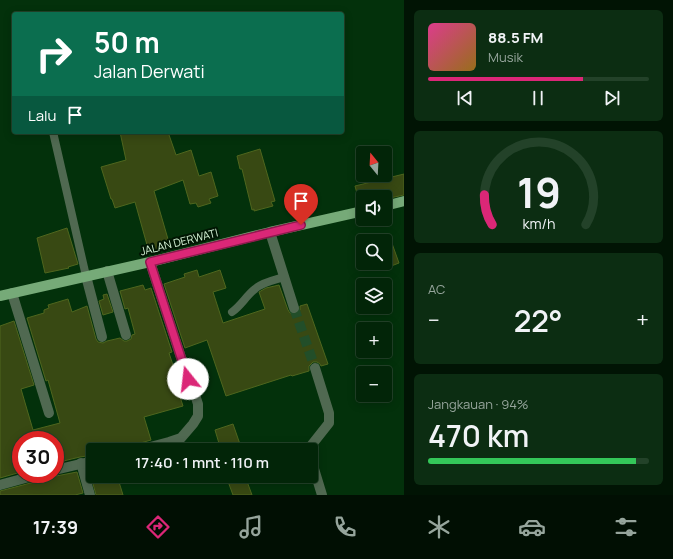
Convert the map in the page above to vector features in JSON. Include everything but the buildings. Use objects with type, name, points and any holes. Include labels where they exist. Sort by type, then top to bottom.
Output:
[{"type":"main road","points":[[392,204],[404,201]]},
{"type":"main road","name":"JALAN DERWATI","points":[[0,296],[356,213]]},
{"type":"street","points":[[270,232],[294,308]]},
{"type":"street","points":[[150,262],[188,379],[198,404],[198,416],[193,424],[181,438],[165,443]]},
{"type":"street","points":[[107,271],[126,336]]},
{"type":"street","points":[[86,276],[102,337]]},
{"type":"street","points":[[12,294],[49,413]]},
{"type":"street","points":[[313,443],[329,424],[329,413],[315,368]]},
{"type":"street","points":[[64,468],[86,462]]},
{"type":"street","points":[[81,463],[90,495]]},
{"type":"street","points":[[0,485],[12,482]]},
{"type":"street","points":[[318,482],[322,495]]},
{"type":"lane","points":[[52,134],[86,276]]},
{"type":"lane","points":[[232,312],[239,308],[250,293],[256,288],[284,277]]},
{"type":"tunnel","points":[[294,308],[315,368]]},
{"type":"route","points":[[188,379],[150,262],[301,225]]}]
